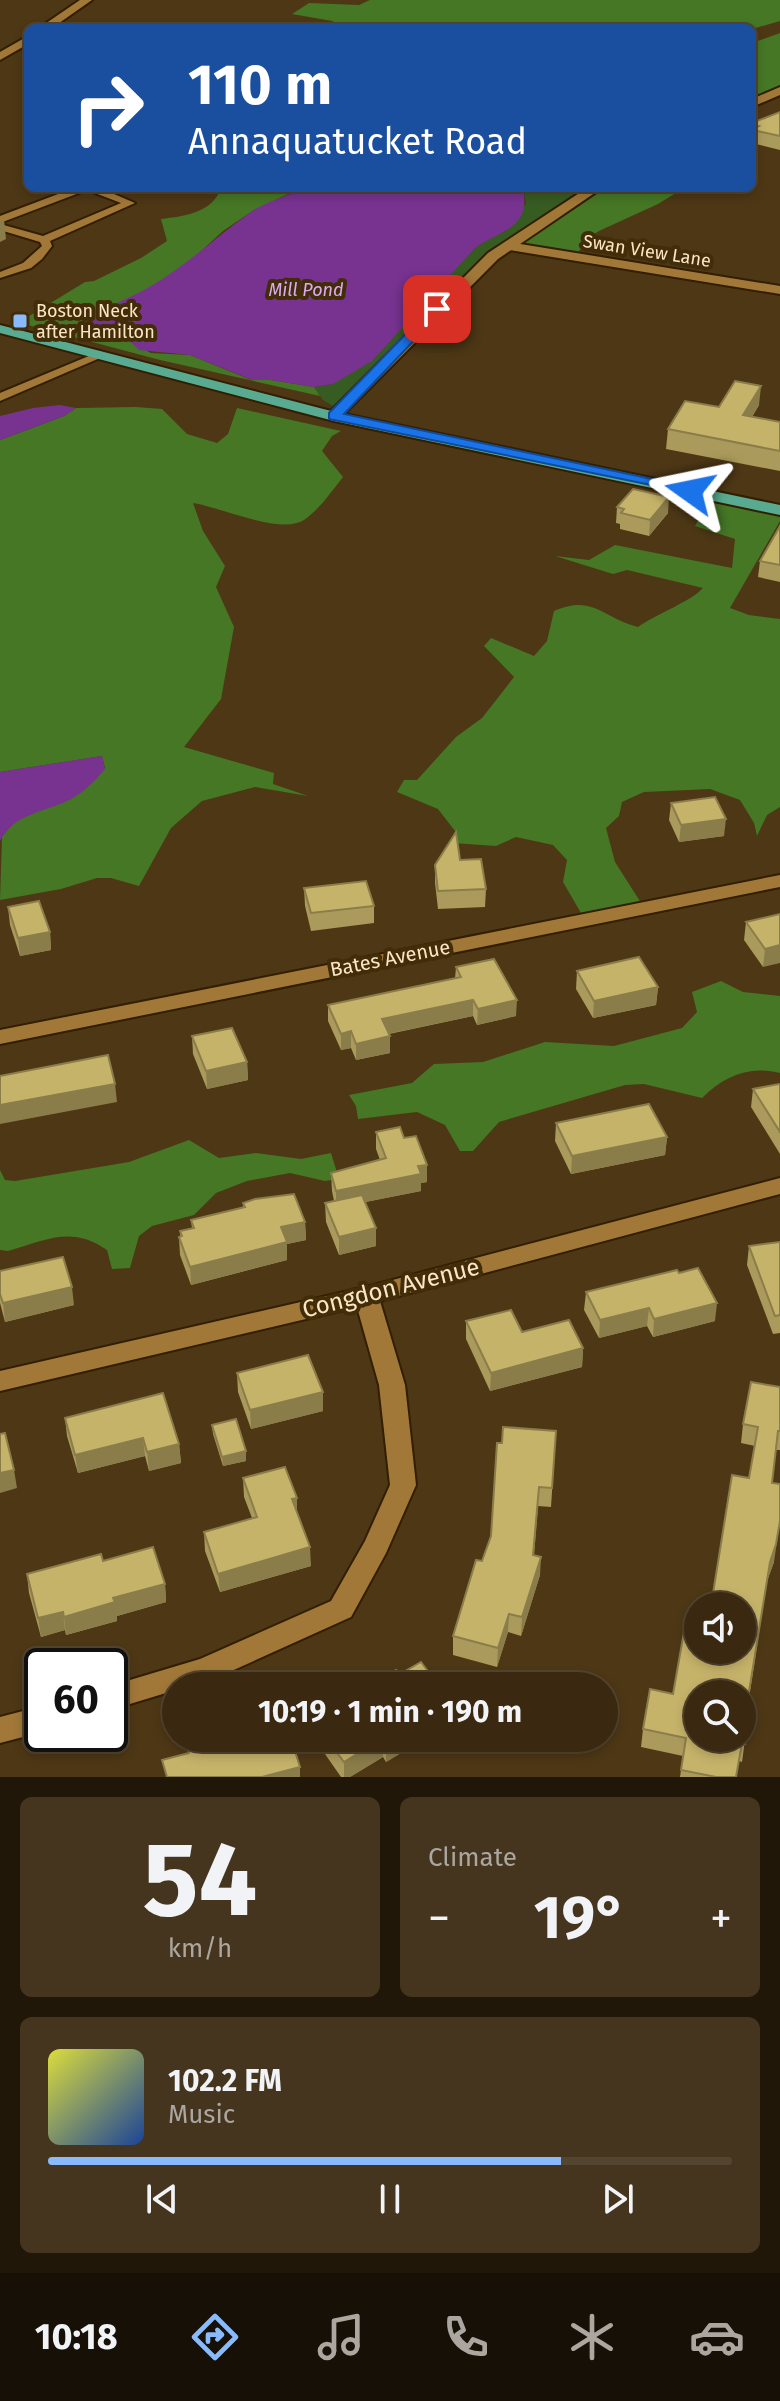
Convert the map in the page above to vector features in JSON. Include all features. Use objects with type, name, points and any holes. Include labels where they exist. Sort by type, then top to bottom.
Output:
[{"type":"main road","points":[[0,329],[334,416],[780,510]]},
{"type":"street","points":[[51,24],[87,0]]},
{"type":"street","points":[[0,57],[24,42]]},
{"type":"street","points":[[756,101],[780,91]]},
{"type":"street","points":[[334,416],[493,256],[590,192]]},
{"type":"street","name":"Swan View Lane","points":[[508,246],[780,290]]},
{"type":"street","name":"Bates Avenue","points":[[0,1037],[780,881]]},
{"type":"street","name":"Congdon Avenue","points":[[0,1381],[366,1296],[780,1186]]},
{"type":"street","points":[[128,1693],[206,1669],[341,1609],[377,1545],[403,1485],[392,1385],[366,1296]]},
{"type":"street","points":[[0,1730],[24,1724]]},
{"type":"lane","points":[[0,220],[73,192]]},
{"type":"lane","points":[[0,227],[44,240],[130,203],[101,192]]},
{"type":"lane","points":[[0,275],[36,259],[47,246],[44,240]]},
{"type":"lane","points":[[0,397],[96,356]]},
{"type":"green space","points":[[370,0],[780,0],[780,21],[756,28],[756,24],[338,24],[292,14],[309,3],[359,5]]},
{"type":"green space","points":[[780,33],[780,91],[756,101],[756,42]]},
{"type":"green space","points":[[219,192],[292,192],[254,210],[223,231],[187,264],[149,288],[132,343],[151,353],[190,355],[251,380],[314,387],[320,396],[160,360],[28,325],[26,318],[85,282],[94,281],[141,258],[167,241],[161,219],[197,212]]},
{"type":"green space","points":[[524,192],[591,192],[517,240],[336,408],[323,400],[314,387],[333,384],[475,248],[506,231],[526,203]]},
{"type":"green space","points":[[591,192],[678,192],[599,231],[588,238],[575,257],[522,250],[517,240]]},
{"type":"green space","points":[[76,408],[162,409],[187,434],[217,443],[228,434],[237,408],[341,431],[332,436],[322,451],[343,477],[320,506],[304,520],[294,524],[266,522],[193,503],[203,531],[225,566],[216,587],[234,627],[221,699],[184,747],[274,773],[273,784],[308,796],[255,787],[202,801],[171,828],[139,886],[111,878],[97,878],[61,889],[0,900],[2,836],[17,819],[71,799],[105,768],[102,756],[0,772],[0,440],[64,416]]},
{"type":"green space","points":[[713,496],[780,509],[780,521],[730,608],[749,615],[780,619],[780,807],[767,815],[757,836],[754,823],[740,800],[710,789],[644,792],[622,802],[619,816],[606,828],[615,862],[643,906],[588,918],[581,913],[563,882],[567,860],[553,845],[516,837],[496,846],[453,843],[455,831],[438,809],[397,792],[404,780],[417,780],[456,737],[482,718],[514,677],[484,646],[491,638],[534,656],[547,641],[554,611],[567,606],[588,606],[638,627],[703,588],[627,570],[613,574],[555,556],[589,560],[615,545],[732,568],[735,539],[695,526]]},
{"type":"green space","points":[[721,981],[743,992],[780,996],[780,1073],[758,1070],[738,1074],[702,1098],[644,1084],[625,1085],[499,1122],[473,1151],[460,1151],[445,1125],[417,1112],[358,1119],[356,1106],[349,1095],[412,1083],[434,1064],[483,1062],[545,1042],[614,1046],[682,1028],[697,1012],[692,992]]},
{"type":"green space","points":[[189,1140],[219,1158],[256,1153],[301,1159],[331,1153],[339,1179],[325,1181],[290,1173],[247,1181],[216,1193],[194,1215],[152,1226],[139,1236],[130,1268],[112,1269],[107,1250],[94,1242],[70,1236],[47,1239],[8,1251],[0,1250],[0,1170],[5,1180],[15,1181],[129,1162]]},
{"type":"water","name":"Mill Pond","points":[[523,192],[524,201],[519,220],[475,248],[372,361],[333,384],[314,387],[252,380],[190,355],[139,350],[132,343],[88,324],[109,307],[164,278],[257,208],[289,194]]},
{"type":"water","points":[[60,405],[76,408],[64,416],[0,440],[0,416]]},
{"type":"water","points":[[102,756],[105,769],[94,782],[71,799],[14,824],[0,841],[0,772]]},
{"type":"building","points":[[780,112],[780,136],[756,131],[759,126],[756,121]]},
{"type":"building","points":[[735,381],[761,386],[743,415],[780,422],[780,451],[668,429],[685,401],[719,407]]},
{"type":"building","points":[[633,489],[669,497],[650,520],[621,513],[624,509],[617,507]]},
{"type":"building","points":[[780,526],[780,565],[760,561]]},
{"type":"building","points":[[715,797],[726,819],[681,825],[671,803]]},
{"type":"building","points":[[456,832],[460,860],[481,859],[486,889],[438,891],[435,865]]},
{"type":"building","points":[[366,881],[374,906],[311,913],[304,888]]},
{"type":"building","points":[[39,901],[50,932],[18,938],[8,907]]},
{"type":"building","points":[[780,914],[780,945],[765,949],[746,922]]},
{"type":"building","points":[[639,957],[658,987],[594,1001],[577,971]]},
{"type":"building","points":[[494,959],[517,1000],[478,1009],[473,1000],[382,1019],[390,1036],[356,1044],[351,1031],[341,1034],[328,1005],[461,977],[456,967]]},
{"type":"building","points":[[232,1028],[247,1062],[206,1071],[192,1036]]},
{"type":"building","points":[[108,1055],[115,1084],[0,1105],[0,1076]]},
{"type":"building","points":[[780,1085],[780,1132],[753,1089]]},
{"type":"building","points":[[649,1104],[667,1137],[572,1156],[556,1123]]},
{"type":"building","points":[[400,1127],[404,1138],[416,1136],[427,1165],[418,1166],[421,1174],[336,1191],[331,1173],[386,1158],[376,1132]]},
{"type":"building","points":[[294,1194],[305,1222],[281,1227],[287,1242],[190,1267],[179,1237],[182,1236],[180,1231],[194,1228],[191,1220],[245,1207],[243,1203],[255,1199]]},
{"type":"building","points":[[362,1195],[376,1228],[339,1237],[325,1203]]},
{"type":"building","points":[[780,1242],[780,1315],[775,1316],[749,1246]]},
{"type":"building","points":[[63,1257],[72,1287],[3,1303],[0,1271]]},
{"type":"building","points":[[698,1268],[717,1303],[654,1319],[649,1308],[600,1320],[586,1292],[677,1270],[679,1273]]},
{"type":"building","points":[[511,1310],[522,1332],[569,1320],[583,1348],[491,1373],[466,1321]]},
{"type":"building","points":[[308,1355],[323,1392],[250,1410],[237,1373]]},
{"type":"building","points":[[751,1382],[780,1387],[780,1431],[772,1483],[780,1484],[780,1521],[756,1648],[756,1592],[713,1592],[732,1475],[749,1478],[758,1427],[743,1424]]},
{"type":"building","points":[[163,1393],[179,1444],[147,1452],[143,1438],[75,1455],[65,1418]]},
{"type":"building","points":[[236,1419],[246,1451],[222,1457],[212,1425]]},
{"type":"building","points":[[503,1427],[556,1431],[552,1488],[539,1487],[533,1555],[541,1557],[522,1617],[509,1614],[498,1648],[453,1636],[476,1560],[482,1561],[491,1536],[497,1443],[502,1443]]},
{"type":"building","points":[[5,1433],[14,1470],[0,1473],[0,1434]]},
{"type":"building","points":[[285,1467],[297,1498],[292,1499],[310,1547],[218,1574],[204,1532],[257,1517],[243,1478]]},
{"type":"building","points":[[153,1547],[165,1584],[113,1598],[115,1602],[64,1617],[63,1612],[38,1618],[27,1574],[101,1554],[103,1561]]},
{"type":"building","points":[[684,1632],[684,1664],[753,1664],[751,1680],[684,1680],[684,1738],[643,1729],[650,1689],[673,1694]]},
{"type":"building","points":[[421,1662],[428,1672],[404,1672]]},
{"type":"building","points":[[684,1751],[740,1752],[736,1777],[716,1777],[681,1770]]},
{"type":"building","points":[[295,1752],[300,1767],[262,1777],[167,1777],[162,1760],[189,1753]]},
{"type":"building","points":[[336,1752],[360,1752],[344,1762]]},
{"type":"place","name":"Boston Neck after Hamilton","points":[[20,321]]},
{"type":"route","points":[[437,309],[334,416],[690,491]]}]
